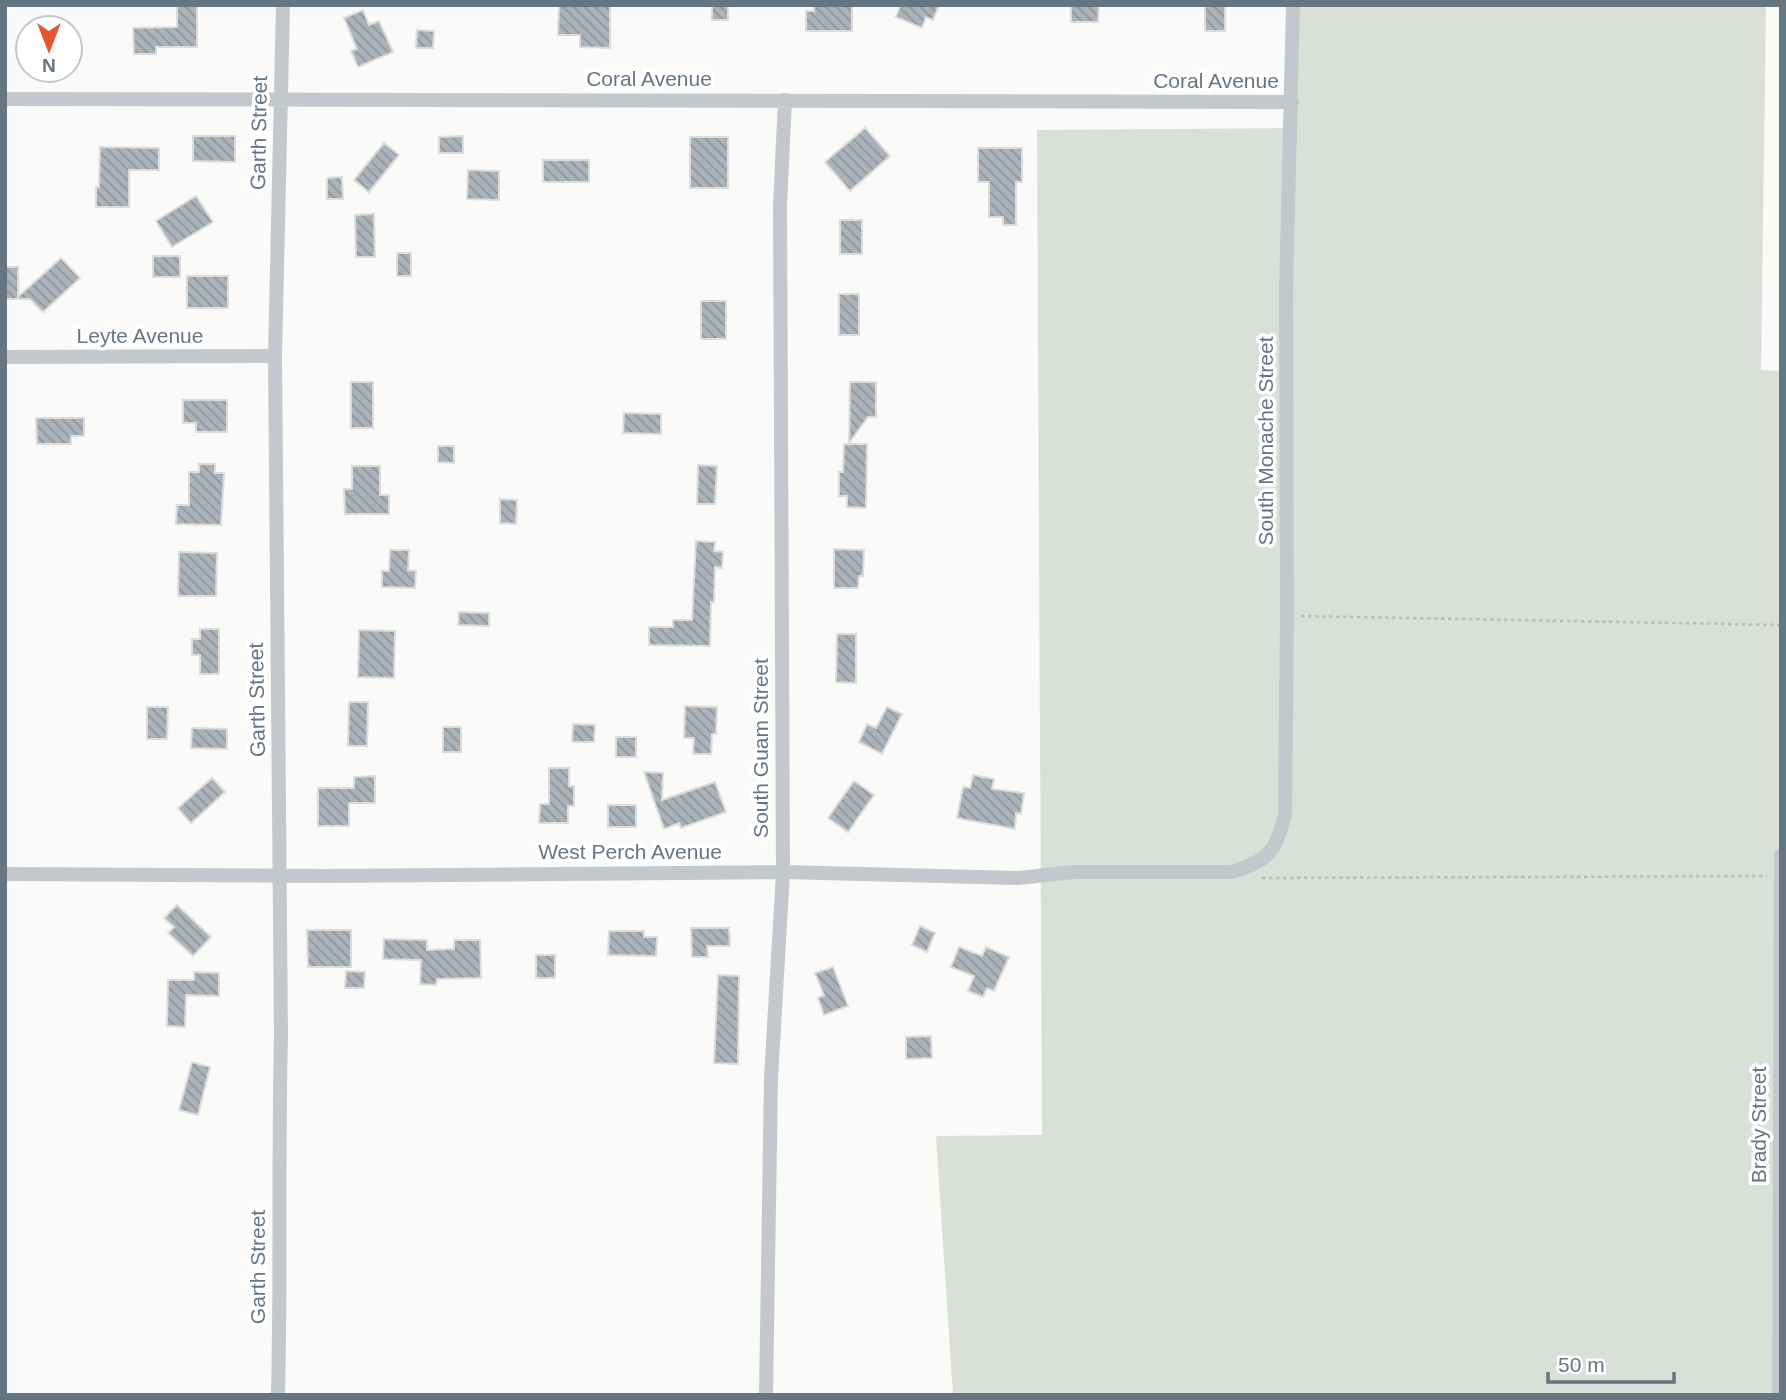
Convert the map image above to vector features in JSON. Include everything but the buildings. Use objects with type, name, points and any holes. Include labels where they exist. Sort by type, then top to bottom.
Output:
[{"type":"street","name":"Garth Street","points":[[278,1395],[278,1138],[281,1035],[275,356],[283,5]]},
{"type":"street","name":"South Monache Street","points":[[1257,872],[1278,841],[1285,815],[1286,292],[1293,5]]},
{"type":"street","name":"Coral Avenue","points":[[5,99],[1292,102]]},
{"type":"street","name":"South Guam Street","points":[[766,1395],[771,1078],[783,872],[780,205],[785,100]]},
{"type":"street","name":"Leyte Avenue","points":[[5,357],[275,356]]},
{"type":"street","name":"Brady Street","points":[[1779,1395],[1781,856]]},
{"type":"street","name":"West Perch Avenue","points":[[5,874],[280,876],[783,872],[1019,878],[1073,872],[1257,872]]},
{"type":"path","points":[[1287,616],[1781,625]]},
{"type":"path","points":[[1257,872],[1780,876]]},
{"type":"shaded area","points":[[1293,5],[1766,5],[1761,370],[1781,371],[1781,1395],[953,1395],[936,1136],[1042,1135],[1037,130],[1293,128]]}]
